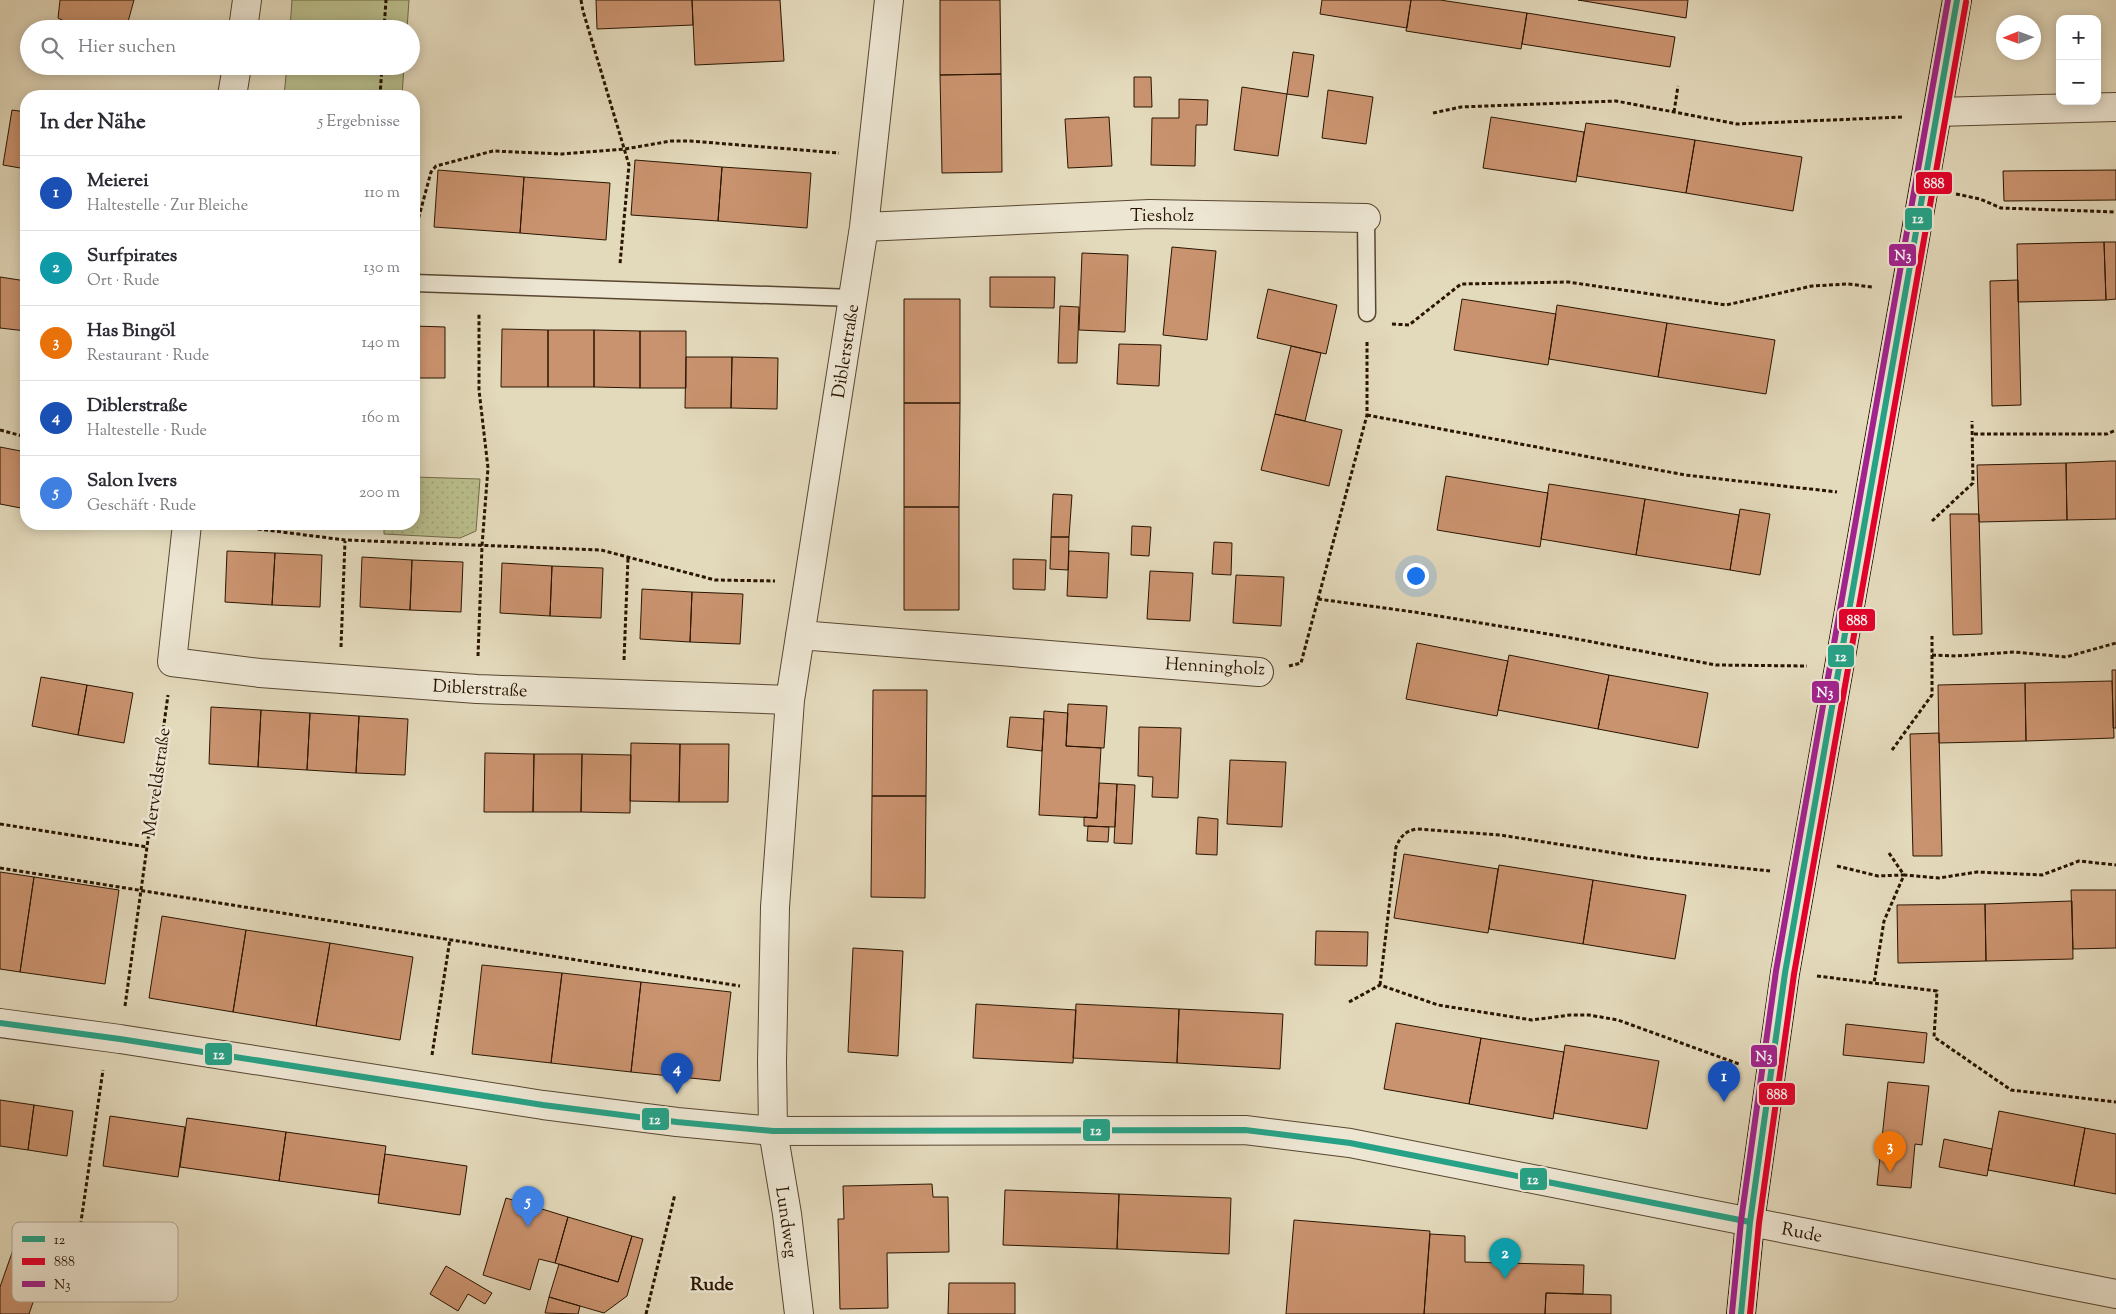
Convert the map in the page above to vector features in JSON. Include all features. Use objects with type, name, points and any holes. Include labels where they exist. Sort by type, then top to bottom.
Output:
[{"type":"street","points":[[244,20],[247,0]]},
{"type":"street","name":"Diblerstraße","points":[[773,1131],[775,907],[790,700],[854,298],[864,227],[889,0]]},
{"type":"street","points":[[1741,1314],[1750,1222],[1785,973],[1957,0]]},
{"type":"street","points":[[233,90],[236,75]]},
{"type":"street","points":[[1937,112],[2116,107]]},
{"type":"street","name":"Tiesholz","points":[[864,227],[1150,214],[1366,218]]},
{"type":"street","points":[[172,662],[186,530]]},
{"type":"street","name":"Henningholz","points":[[800,635],[1259,672]]},
{"type":"street","name":"Diblerstraße","points":[[172,662],[340,680],[477,689],[790,700]]},
{"type":"street","name":"Rude","points":[[0,1023],[120,1039],[543,1105],[677,1122],[773,1131],[1245,1130],[1350,1143],[2116,1294]]},
{"type":"street","name":"Lundweg","points":[[773,1131],[799,1314]]},
{"type":"lane","name":"Tiesholz","points":[[1366,218],[1367,318]]},
{"type":"lane","points":[[420,283],[854,298]]},
{"type":"path","points":[[385,20],[386,0]]},
{"type":"path","points":[[581,0],[629,166],[618,289]]},
{"type":"path","points":[[380,90],[381,75]]},
{"type":"path","points":[[1674,112],[1678,86]]},
{"type":"path","points":[[1433,114],[1461,107],[1616,101],[1737,124],[1889,119],[1937,112]]},
{"type":"path","points":[[420,213],[431,172],[436,166],[493,151],[562,154],[625,149],[671,141],[690,141],[872,156]]},
{"type":"path","points":[[1924,188],[1980,199],[2001,208],[2116,212]]},
{"type":"path","points":[[1367,318],[1409,325],[1461,284],[1568,282],[1726,305],[1812,286],[1848,284],[1905,291]]},
{"type":"path","points":[[477,689],[482,546],[488,468],[480,390],[479,284]]},
{"type":"path","name":"Henningholz","points":[[1259,672],[1301,663],[1367,415],[1367,318]]},
{"type":"path","points":[[1367,415],[1685,475],[1869,495]]},
{"type":"path","points":[[1932,521],[1973,483],[1974,434],[1972,420]]},
{"type":"path","points":[[0,430],[20,435]]},
{"type":"path","points":[[1974,434],[2107,434],[2116,430]]},
{"type":"path","points":[[265,530],[345,540],[601,550],[715,580],[808,582]]},
{"type":"path","points":[[340,680],[345,540]]},
{"type":"path","points":[[622,694],[628,558]]},
{"type":"path","points":[[1318,599],[1490,624],[1716,665],[1839,667]]},
{"type":"path","points":[[1892,750],[1932,695],[1932,636]]},
{"type":"path","points":[[1932,655],[1956,656],[2014,652],[2066,657],[2116,643]]},
{"type":"path","name":"Merveldstraße","points":[[120,1039],[172,662]]},
{"type":"path","points":[[0,824],[147,846]]},
{"type":"path","points":[[1380,985],[1396,847],[1400,838],[1407,831],[1417,829],[1500,835],[1646,858],[1802,874]]},
{"type":"path","points":[[1889,853],[1904,875]]},
{"type":"path","points":[[1832,865],[1878,876],[1904,875],[1939,878],[1977,872],[2042,875],[2079,861],[2116,865]]},
{"type":"path","points":[[0,868],[773,991]]},
{"type":"path","points":[[1874,983],[1884,920],[1904,875]]},
{"type":"path","points":[[427,1087],[450,939]]},
{"type":"path","points":[[1785,973],[1937,990],[1934,1037],[2011,1090],[2116,1102]]},
{"type":"path","points":[[1349,1002],[1380,985],[1438,1005],[1532,1020],[1570,1015],[1589,1015],[1618,1020],[1770,1076]]},
{"type":"path","points":[[81,1222],[101,1073],[120,1039]]},
{"type":"path","points":[[646,1314],[675,1194]]},
{"type":"green space","points":[[292,0],[409,0],[408,20],[291,20]]},
{"type":"green space","points":[[286,75],[403,75],[402,90],[285,90]]},
{"type":"green space","points":[[420,477],[480,479],[476,531],[460,538],[384,534],[384,530],[420,530]]},
{"type":"building","points":[[60,0],[134,0],[128,20],[62,20],[58,18]]},
{"type":"building","points":[[596,0],[692,0],[693,25],[597,29]]},
{"type":"building","points":[[692,0],[780,0],[784,61],[695,65]]},
{"type":"building","points":[[940,0],[1000,0],[1001,74],[940,75]]},
{"type":"building","points":[[1322,0],[1411,0],[1407,28],[1320,14]]},
{"type":"building","points":[[1411,0],[1440,0],[1527,13],[1521,49],[1406,31]]},
{"type":"building","points":[[1578,0],[1688,0],[1686,18]]},
{"type":"building","points":[[1527,13],[1675,37],[1670,67],[1522,44]]},
{"type":"building","points":[[1293,52],[1314,55],[1308,97],[1287,94]]},
{"type":"building","points":[[1001,74],[1002,172],[942,173],[940,75]]},
{"type":"building","points":[[1134,77],[1151,77],[1152,107],[1134,107]]},
{"type":"building","points":[[1242,87],[1287,94],[1278,156],[1234,150]]},
{"type":"building","points":[[1328,90],[1373,97],[1366,144],[1322,138]]},
{"type":"building","points":[[1179,99],[1208,100],[1207,125],[1196,125],[1195,166],[1151,165],[1152,118],[1179,118]]},
{"type":"building","points":[[12,110],[20,111],[20,168],[3,165]]},
{"type":"building","points":[[1109,117],[1112,166],[1068,168],[1065,119]]},
{"type":"building","points":[[1491,117],[1584,132],[1576,182],[1483,168]]},
{"type":"building","points":[[1586,123],[1695,140],[1686,193],[1577,176]]},
{"type":"building","points":[[1695,140],[1802,157],[1793,211],[1686,193]]},
{"type":"building","points":[[635,160],[722,167],[718,221],[631,215]]},
{"type":"building","points":[[722,167],[811,173],[807,228],[718,221]]},
{"type":"building","points":[[438,170],[524,177],[520,233],[434,227]]},
{"type":"building","points":[[2116,170],[2116,200],[2004,201],[2003,171]]},
{"type":"building","points":[[524,177],[610,183],[606,240],[520,233]]},
{"type":"building","points":[[2104,242],[2116,242],[2116,299],[2106,300]]},
{"type":"building","points":[[2104,242],[2106,300],[2018,302],[2017,244]]},
{"type":"building","points":[[1172,247],[1216,251],[1207,340],[1163,335]]},
{"type":"building","points":[[1082,253],[1128,255],[1125,332],[1079,330]]},
{"type":"building","points":[[0,277],[20,280],[20,330],[0,328]]},
{"type":"building","points":[[990,277],[1055,277],[1054,308],[990,307]]},
{"type":"building","points":[[2018,280],[2021,405],[1992,406],[1990,281]]},
{"type":"building","points":[[1268,289],[1337,305],[1326,354],[1257,338]]},
{"type":"building","points":[[904,299],[960,299],[960,403],[904,403]]},
{"type":"building","points":[[1462,299],[1556,314],[1548,365],[1454,350]]},
{"type":"building","points":[[1557,305],[1667,323],[1658,377],[1549,359]]},
{"type":"building","points":[[1060,306],[1079,307],[1077,363],[1058,363]]},
{"type":"building","points":[[1667,323],[1775,340],[1766,394],[1658,377]]},
{"type":"building","points":[[420,326],[445,327],[445,378],[420,378]]},
{"type":"building","points":[[502,329],[548,330],[548,387],[501,387]]},
{"type":"building","points":[[548,330],[594,330],[594,387],[548,387]]},
{"type":"building","points":[[594,330],[640,331],[640,388],[594,387]]},
{"type":"building","points":[[640,331],[686,331],[686,388],[640,388]]},
{"type":"building","points":[[1119,344],[1161,345],[1159,386],[1117,384]]},
{"type":"building","points":[[1291,346],[1321,353],[1305,421],[1275,414]]},
{"type":"building","points":[[686,357],[732,357],[731,408],[685,408]]},
{"type":"building","points":[[732,357],[778,358],[777,409],[731,408]]},
{"type":"building","points":[[904,403],[960,403],[959,507],[904,507]]},
{"type":"building","points":[[1275,414],[1342,430],[1329,486],[1261,470]]},
{"type":"building","points":[[0,447],[20,451],[20,508],[0,504]]},
{"type":"building","points":[[2116,461],[2116,519],[2067,520],[2066,463]]},
{"type":"building","points":[[2066,463],[2067,520],[1979,522],[1977,465]]},
{"type":"building","points":[[1446,476],[1548,493],[1540,547],[1437,530]]},
{"type":"building","points":[[1549,484],[1645,499],[1636,555],[1541,539]]},
{"type":"building","points":[[1053,494],[1072,495],[1069,537],[1051,537]]},
{"type":"building","points":[[1645,499],[1739,515],[1730,570],[1636,555]]},
{"type":"building","points":[[904,507],[959,507],[959,610],[904,610]]},
{"type":"building","points":[[1740,509],[1770,514],[1760,575],[1730,570]]},
{"type":"building","points":[[1950,514],[1979,514],[1982,634],[1953,635]]},
{"type":"building","points":[[1132,526],[1151,527],[1149,556],[1131,555]]},
{"type":"building","points":[[1051,537],[1069,537],[1068,570],[1050,569]]},
{"type":"building","points":[[1214,542],[1232,543],[1231,575],[1212,574]]},
{"type":"building","points":[[227,551],[275,553],[272,605],[225,602]]},
{"type":"building","points":[[1069,551],[1109,553],[1107,598],[1067,596]]},
{"type":"building","points":[[275,553],[322,555],[320,607],[272,605]]},
{"type":"building","points":[[362,557],[412,560],[410,610],[360,607]]},
{"type":"building","points":[[1013,559],[1046,560],[1045,590],[1013,589]]},
{"type":"building","points":[[412,560],[463,562],[461,612],[410,610]]},
{"type":"building","points":[[502,563],[552,566],[550,616],[500,613]]},
{"type":"building","points":[[552,566],[603,568],[601,618],[550,616]]},
{"type":"building","points":[[1150,571],[1193,573],[1190,621],[1147,619]]},
{"type":"building","points":[[1236,575],[1284,577],[1281,626],[1233,623]]},
{"type":"building","points":[[642,589],[692,592],[690,642],[640,639]]},
{"type":"building","points":[[692,592],[743,594],[740,644],[690,642]]},
{"type":"building","points":[[1417,643],[1508,661],[1497,716],[1406,699]]},
{"type":"building","points":[[1509,655],[1609,675],[1598,729],[1498,710]]},
{"type":"building","points":[[2112,670],[2116,670],[2116,728],[2113,728]]},
{"type":"building","points":[[1609,675],[1708,693],[1698,748],[1598,729]]},
{"type":"building","points":[[41,677],[87,685],[78,735],[32,726]]},
{"type":"building","points":[[2112,681],[2114,738],[2026,741],[2025,683]]},
{"type":"building","points":[[2025,683],[2026,741],[1939,743],[1938,685]]},
{"type":"building","points":[[87,685],[133,693],[124,743],[78,735]]},
{"type":"building","points":[[873,690],[927,690],[926,796],[872,796]]},
{"type":"building","points":[[1068,704],[1107,706],[1104,748],[1066,746]]},
{"type":"building","points":[[211,707],[261,710],[258,767],[209,764]]},
{"type":"building","points":[[261,710],[310,713],[307,770],[258,767]]},
{"type":"building","points":[[1044,711],[1068,713],[1066,746],[1101,748],[1097,818],[1039,815]]},
{"type":"building","points":[[310,713],[359,716],[356,773],[307,770]]},
{"type":"building","points":[[359,716],[408,719],[405,775],[356,773]]},
{"type":"building","points":[[1010,717],[1044,719],[1042,751],[1007,747]]},
{"type":"building","points":[[1139,727],[1181,728],[1178,798],[1152,797],[1153,777],[1138,776]]},
{"type":"building","points":[[1939,733],[1942,856],[1913,856],[1910,734]]},
{"type":"building","points":[[631,743],[680,744],[679,802],[630,801]]},
{"type":"building","points":[[680,744],[729,744],[728,802],[679,802]]},
{"type":"building","points":[[485,753],[534,754],[533,812],[484,812]]},
{"type":"building","points":[[534,754],[582,754],[581,812],[533,812]]},
{"type":"building","points":[[582,754],[631,755],[630,813],[581,812]]},
{"type":"building","points":[[1230,760],[1286,762],[1282,827],[1227,824]]},
{"type":"building","points":[[1099,783],[1117,784],[1115,827],[1084,826],[1084,817],[1097,818]]},
{"type":"building","points":[[1117,784],[1135,785],[1132,844],[1114,843]]},
{"type":"building","points":[[872,796],[926,796],[925,898],[871,897]]},
{"type":"building","points":[[1198,817],[1218,819],[1217,855],[1196,854]]},
{"type":"building","points":[[1088,826],[1109,827],[1108,842],[1087,841]]},
{"type":"building","points":[[1404,854],[1498,869],[1488,933],[1394,918]]},
{"type":"building","points":[[1499,865],[1593,880],[1583,944],[1489,929]]},
{"type":"building","points":[[0,872],[34,877],[20,972],[0,969]]},
{"type":"building","points":[[34,877],[119,890],[105,984],[20,972]]},
{"type":"building","points":[[1593,880],[1686,895],[1675,959],[1583,944]]},
{"type":"building","points":[[2071,890],[2116,890],[2116,948],[2073,949]]},
{"type":"building","points":[[2072,901],[2073,959],[1986,961],[1985,904]]},
{"type":"building","points":[[1985,904],[1986,961],[1898,963],[1897,905]]},
{"type":"building","points":[[162,916],[246,930],[233,1012],[149,998]]},
{"type":"building","points":[[246,930],[330,943],[316,1026],[233,1012]]},
{"type":"building","points":[[1316,931],[1368,932],[1367,966],[1315,965]]},
{"type":"building","points":[[330,943],[413,957],[400,1040],[316,1026]]},
{"type":"building","points":[[853,948],[903,951],[898,1056],[848,1052]]},
{"type":"building","points":[[482,965],[562,973],[551,1063],[472,1054]]},
{"type":"building","points":[[562,973],[641,982],[631,1072],[551,1063]]},
{"type":"building","points":[[641,982],[731,992],[720,1081],[631,1072]]},
{"type":"building","points":[[976,1004],[1076,1010],[1073,1063],[973,1058]]},
{"type":"building","points":[[1076,1004],[1179,1009],[1177,1063],[1073,1058]]},
{"type":"building","points":[[1179,1009],[1283,1014],[1280,1069],[1177,1063]]},
{"type":"building","points":[[1396,1023],[1481,1038],[1469,1104],[1384,1089]]},
{"type":"building","points":[[1846,1024],[1927,1033],[1924,1063],[1843,1055]]},
{"type":"building","points":[[1481,1038],[1564,1052],[1553,1119],[1469,1104]]},
{"type":"building","points":[[1565,1045],[1659,1061],[1647,1129],[1554,1113]]},
{"type":"building","points":[[1888,1082],[1929,1086],[1922,1145],[1915,1144],[1911,1188],[1877,1185]]},
{"type":"building","points":[[0,1100],[34,1105],[28,1150],[0,1146]]},
{"type":"building","points":[[34,1105],[73,1111],[67,1156],[28,1150]]},
{"type":"building","points":[[1999,1111],[2085,1128],[2074,1186],[1988,1170]]},
{"type":"building","points":[[110,1116],[185,1127],[178,1177],[103,1166]]},
{"type":"building","points":[[187,1118],[286,1132],[279,1181],[180,1167]]},
{"type":"building","points":[[2085,1128],[2116,1134],[2116,1194],[2074,1186]]},
{"type":"building","points":[[286,1132],[386,1146],[379,1195],[279,1181]]},
{"type":"building","points":[[1944,1139],[1992,1149],[1987,1176],[1939,1167]]},
{"type":"building","points":[[385,1154],[467,1166],[460,1215],[378,1203]]},
{"type":"building","points":[[932,1184],[933,1197],[948,1197],[949,1252],[887,1253],[888,1308],[840,1309],[838,1219],[844,1219],[843,1186]]},
{"type":"building","points":[[1005,1190],[1119,1194],[1117,1249],[1003,1245]]},
{"type":"building","points":[[1119,1194],[1231,1198],[1229,1254],[1117,1249]]},
{"type":"building","points":[[506,1198],[568,1217],[555,1263],[539,1259],[530,1290],[483,1275]]},
{"type":"building","points":[[568,1217],[632,1236],[618,1282],[555,1263]]},
{"type":"building","points":[[1294,1220],[1430,1231],[1424,1314],[1286,1314]]},
{"type":"building","points":[[1430,1234],[1465,1236],[1465,1262],[1584,1265],[1583,1294],[1546,1293],[1545,1314],[1424,1314]]},
{"type":"building","points":[[632,1236],[643,1239],[627,1296],[604,1313],[549,1297],[559,1264],[618,1282]]},
{"type":"building","points":[[12,1253],[12,1302],[33,1302],[29,1314],[0,1314],[0,1287]]},
{"type":"building","points":[[446,1266],[492,1293],[485,1304],[468,1294],[458,1311],[430,1294]]},
{"type":"building","points":[[949,1283],[1015,1283],[1015,1314],[948,1314]]},
{"type":"building","points":[[1546,1293],[1611,1295],[1611,1314],[1545,1314]]},
{"type":"building","points":[[549,1297],[580,1306],[578,1314],[545,1313]]},
{"type":"transit line","name":"N3","points":[[1732,1313],[1741,1221],[1776,971],[1948,0]]},
{"type":"transit line","name":"12","points":[[1741,1314],[1750,1222],[1785,973],[1957,0]]},
{"type":"transit line","name":"888","points":[[1750,1314],[1759,1223],[1794,974],[1966,2]]},
{"type":"transit line","name":"12","points":[[0,1023],[120,1039],[543,1105],[677,1122],[773,1131],[1245,1130],[1350,1143],[1750,1222]]},
{"type":"place","name":"Diblerstraße","points":[[677,1094]]},
{"type":"place","name":"Meierei","points":[[1724,1102]]},
{"type":"place","name":"Has Bingöl","points":[[1890,1172]]},
{"type":"place","name":"Salon Ivers","points":[[528,1227]]},
{"type":"place","name":"Surfpirates","points":[[1505,1279]]},
{"type":"district","name":"Rude","points":[[712,1283]]}]
